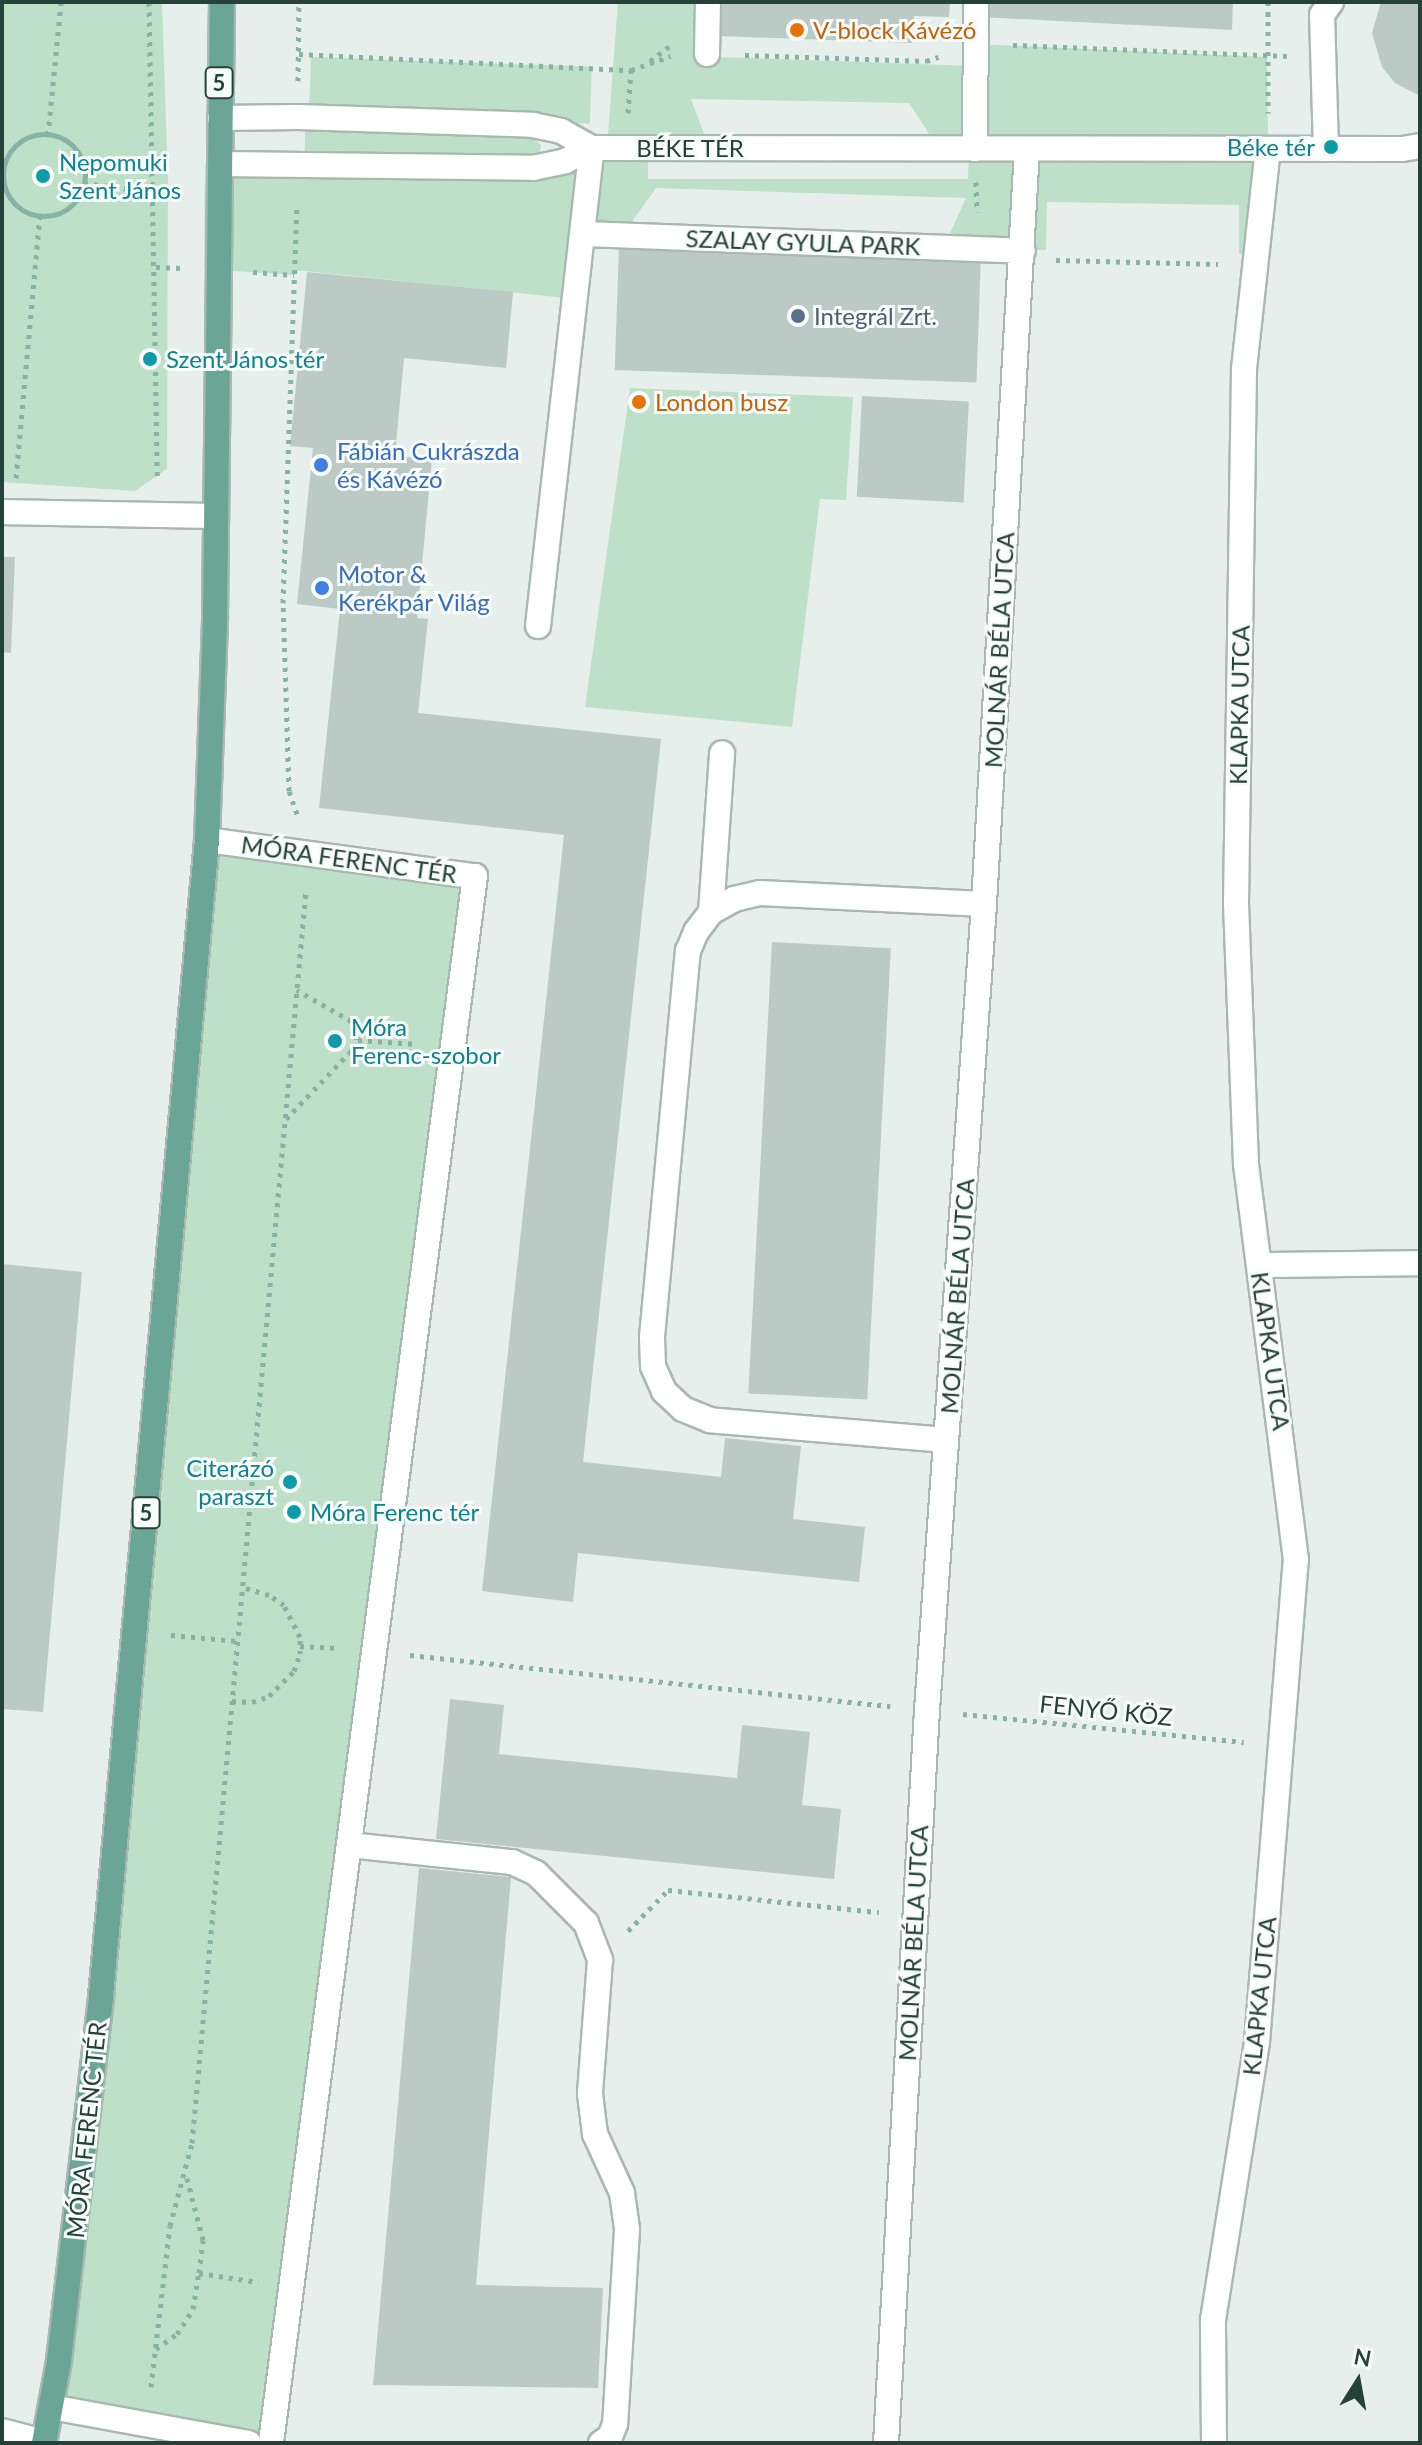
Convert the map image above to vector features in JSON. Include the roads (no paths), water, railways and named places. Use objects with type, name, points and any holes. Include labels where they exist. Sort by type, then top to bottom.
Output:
[{"type":"main road","name":"5","points":[[216,516],[222,2]]},
{"type":"main road","name":"MÓRA FERENC TÉR","points":[[51,2407],[82,2177],[207,840],[216,516]]},
{"type":"main road","name":"5","points":[[44,2443],[51,2407]]},
{"type":"street","points":[[707,54],[708,2]]},
{"type":"street","points":[[975,149],[976,2]]},
{"type":"street","points":[[1326,8],[1326,149]]},
{"type":"street","points":[[220,118],[298,117],[533,125],[561,131],[592,148]]},
{"type":"street","name":"BÉKE TÉR","points":[[592,148],[1326,149],[1420,146]]},
{"type":"street","points":[[221,164],[533,168],[565,161],[592,148]]},
{"type":"street","points":[[538,626],[592,148]]},
{"type":"street","name":"MOLNÁR BÉLA UTCA","points":[[886,2443],[927,1710],[984,904],[1027,149]]},
{"type":"street","name":"KLAPKA UTCA","points":[[1214,2443],[1213,2320],[1257,2042],[1296,1560],[1246,1164],[1236,903],[1244,369],[1268,149]]},
{"type":"street","name":"SZALAY GYULA PARK","points":[[584,234],[979,249],[1023,255]]},
{"type":"street","points":[[7,512],[216,516]]},
{"type":"street","points":[[711,912],[722,753]]},
{"type":"street","name":"MÓRA FERENC TÉR","points":[[207,840],[475,876],[271,2443]]},
{"type":"street","points":[[946,1440],[710,1420],[683,1409],[664,1391],[653,1366],[652,1337],[688,951],[696,932],[711,912],[734,899],[760,893],[984,904]]},
{"type":"street","points":[[1260,1265],[1420,1263]]},
{"type":"street","points":[[349,1845],[512,1862],[558,1891],[586,1923],[600,1960],[590,2094],[595,2134],[622,2193],[627,2230],[615,2424],[610,2437],[601,2443]]},
{"type":"street","points":[[51,2407],[249,2443]]},
{"type":"street","points":[[2,2431],[44,2443]]},
{"type":"place","name":"V-block Kávézó","points":[[797,30]]},
{"type":"place","name":"Béke tér","points":[[1331,147]]},
{"type":"place","name":"Nepomuki Szent János","points":[[43,176]]},
{"type":"place","name":"Integrál Zrt.","points":[[798,316]]},
{"type":"place","name":"Szent János tér","points":[[150,359]]},
{"type":"place","name":"London busz","points":[[639,402]]},
{"type":"place","name":"Fábián Cukrászda és Kávézó","points":[[321,465]]},
{"type":"place","name":"Motor & Kerékpár Világ","points":[[322,588]]},
{"type":"place","name":"Móra Ferenc-szobor","points":[[335,1041]]},
{"type":"place","name":"Citerázó paraszt","points":[[290,1482]]},
{"type":"place","name":"Móra Ferenc tér","points":[[294,1512]]}]
